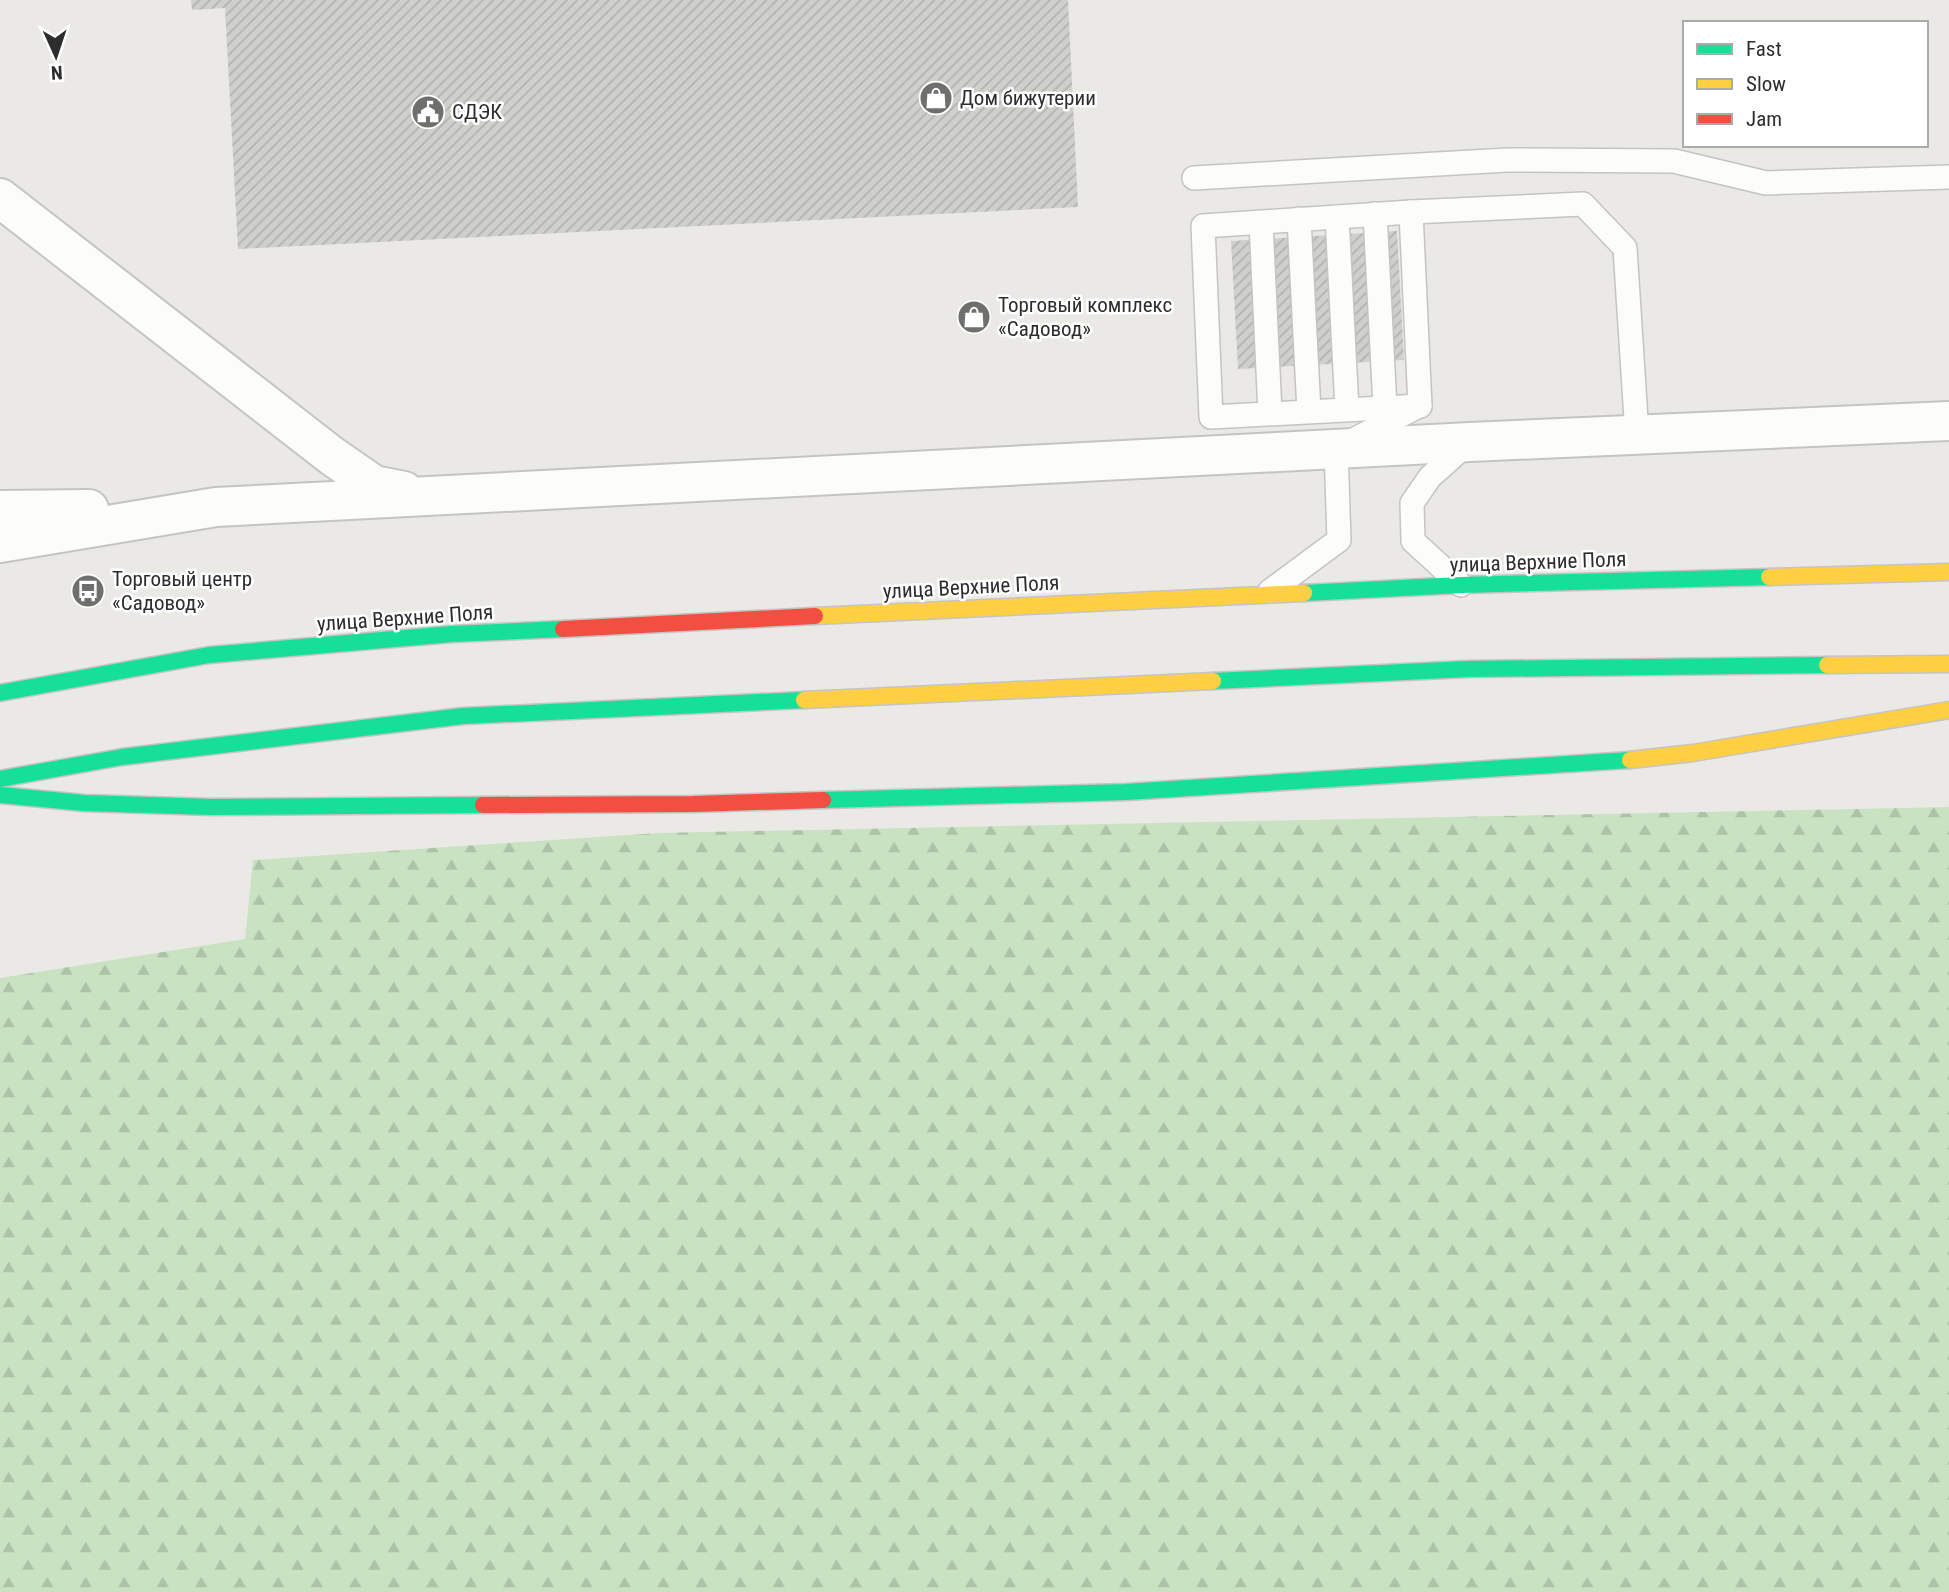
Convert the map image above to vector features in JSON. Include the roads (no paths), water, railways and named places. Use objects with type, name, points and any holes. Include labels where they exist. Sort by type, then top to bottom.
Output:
[{"type":"main road","name":"улица Верхние Поля","points":[[0,693],[209,655],[425,637],[1267,593],[1949,572]]},
{"type":"main road","points":[[0,779],[122,757],[463,716],[1468,669],[1949,664]]},
{"type":"main road","points":[[0,795],[84,803],[211,807],[693,804],[1126,792],[1639,759],[1693,753],[1949,710]]},
{"type":"street","points":[[0,198],[373,485],[431,496]]},
{"type":"street","points":[[0,510],[216,507],[1470,442],[1949,421]]},
{"type":"street","points":[[0,543],[216,507]]},
{"type":"lane","points":[[1194,178],[1507,160],[1674,161],[1766,183],[1949,177]]},
{"type":"lane","points":[[1420,406],[1211,417],[1203,226],[1583,204],[1625,248],[1637,435]]},
{"type":"lane","points":[[1410,212],[1420,406]]},
{"type":"lane","points":[[1375,214],[1385,407]]},
{"type":"lane","points":[[1337,217],[1347,410]]},
{"type":"lane","points":[[1299,219],[1308,411]]},
{"type":"lane","points":[[1261,223],[1270,414]]},
{"type":"lane","points":[[1267,593],[1339,540],[1336,449],[1420,406]]},
{"type":"lane","points":[[1461,585],[1413,541],[1412,503],[1430,477],[1470,442]]},
{"type":"place","name":"Дом бижутерии","points":[[936,98]]},
{"type":"place","name":"СДЭК","points":[[428,112]]},
{"type":"place","name":"Торговый комплекс «Садовод»","points":[[974,317]]},
{"type":"place","name":"Торговый центр «Садовод»","points":[[88,591]]}]
